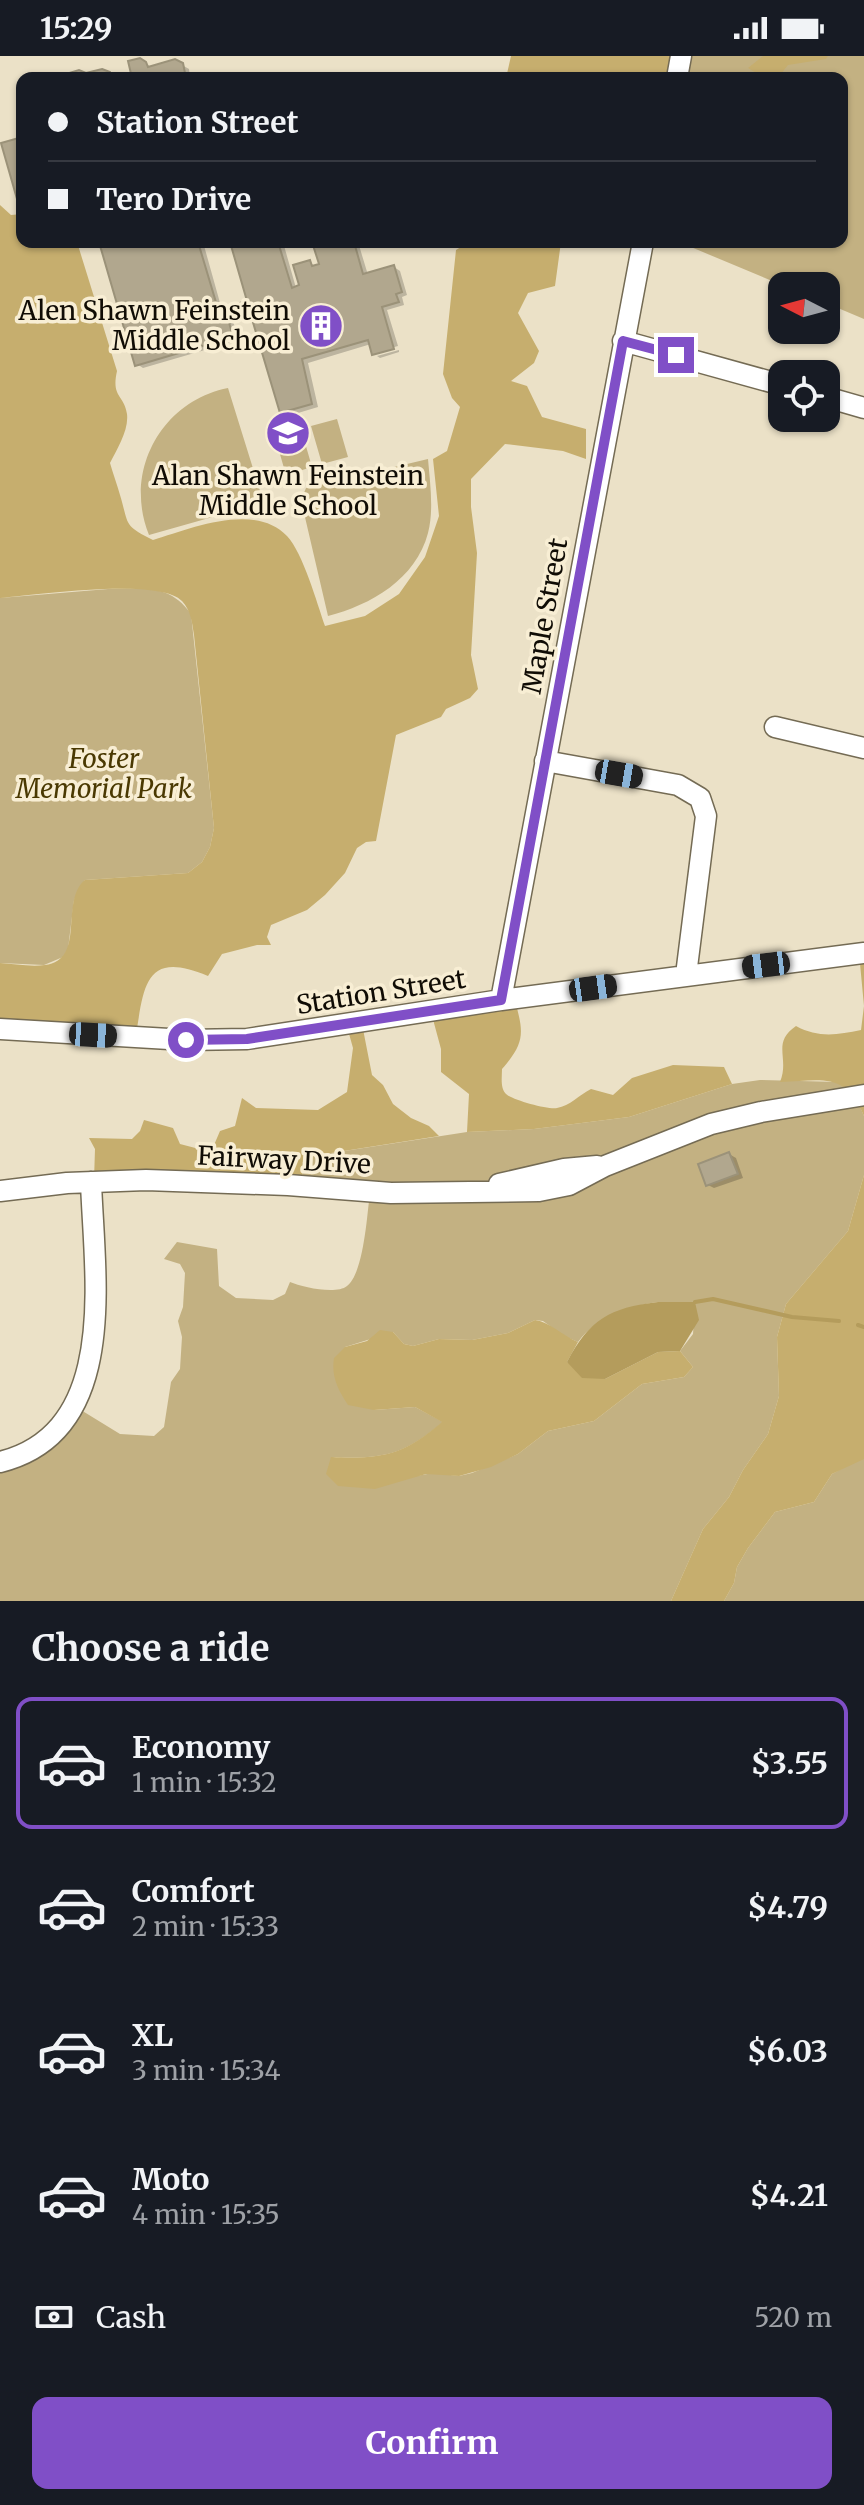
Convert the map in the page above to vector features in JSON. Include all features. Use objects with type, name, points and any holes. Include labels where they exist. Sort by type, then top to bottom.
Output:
[{"type":"street","name":"Maple Street","points":[[501,1000],[642,248]]},
{"type":"street","points":[[623,341],[768,381]]},
{"type":"street","points":[[840,401],[864,408]]},
{"type":"street","points":[[775,727],[864,748]]},
{"type":"street","points":[[545,761],[678,785],[700,798],[706,816],[686,975]]},
{"type":"street","name":"Station Street","points":[[0,1029],[186,1040],[247,1039],[501,1000],[864,953]]},
{"type":"street","name":"Fairway Drive","points":[[0,1191],[91,1182],[208,1181],[391,1193],[475,1192],[534,1175],[605,1166],[726,1120],[864,1095]]},
{"type":"street","points":[[0,1462],[34,1448],[53,1434],[69,1416],[82,1391],[90,1366],[95,1310],[91,1182]]},
{"type":"green space","points":[[684,56],[864,56],[864,319],[840,309],[840,272],[768,272],[768,279],[693,248],[848,248],[848,72],[679,72]]},
{"type":"green space","points":[[228,388],[261,494],[255,505],[149,535],[142,511],[141,487],[145,464],[154,442],[167,423],[184,407],[205,395]]},
{"type":"green space","points":[[337,419],[348,457],[322,464],[311,426]]},
{"type":"green space","points":[[301,429],[312,467],[286,475],[275,437]]},
{"type":"green space","points":[[428,459],[430,524],[422,549],[413,564],[390,588],[360,605],[328,616],[301,500],[306,488]]},
{"type":"green space","name":"Foster Memorial Park","points":[[108,589],[164,592],[183,604],[191,614],[214,828],[210,847],[202,862],[188,873],[85,880],[74,900],[68,949],[63,957],[44,965],[0,963],[0,598]]},
{"type":"green space","points":[[760,1080],[838,1082],[855,1095],[864,1116],[864,1175],[848,1231],[786,1304],[777,1337],[779,1396],[768,1434],[729,1497],[703,1529],[671,1601],[0,1601],[0,1460],[76,1407],[120,1434],[154,1436],[164,1427],[171,1382],[180,1369],[182,1337],[178,1321],[183,1307],[185,1273],[180,1264],[164,1259],[177,1242],[217,1249],[219,1286],[236,1298],[273,1300],[285,1294],[290,1282],[319,1289],[342,1289],[353,1279],[357,1269],[370,1193],[303,1185],[302,1163],[312,1156],[467,1132],[534,1129],[629,1117],[732,1084]],"holes":[[[658,1302],[695,1302],[693,1334],[680,1351],[693,1367],[684,1377],[642,1384],[594,1421],[548,1431],[518,1454],[459,1476],[433,1473],[416,1476],[331,1457],[391,1453],[416,1442],[443,1422],[415,1407],[374,1410],[345,1347],[393,1332],[404,1344],[413,1346],[439,1339],[472,1340],[508,1333],[535,1320],[543,1321],[578,1342],[604,1319],[636,1306]]]},
{"type":"green space","points":[[864,1459],[864,1601],[724,1601],[734,1583],[737,1567],[775,1512],[814,1502],[832,1474]]},
{"type":"shaded area","points":[[511,56],[683,56],[679,72],[507,72]]},
{"type":"shaded area","points":[[763,56],[828,56],[826,59],[788,65],[782,72],[755,72],[748,68]]},
{"type":"shaded area","points":[[0,205],[11,215],[16,215],[16,248],[79,248],[117,371],[117,391],[127,414],[124,433],[110,463],[126,518],[132,527],[153,540],[222,521],[241,519],[274,526],[287,536],[299,554],[325,626],[365,616],[399,594],[425,557],[439,516],[433,459],[447,451],[460,407],[452,398],[443,374],[456,250],[560,248],[555,286],[528,293],[518,313],[539,351],[534,363],[511,381],[527,386],[542,417],[586,429],[586,459],[563,451],[505,444],[471,479],[477,553],[471,655],[478,689],[470,698],[446,709],[441,717],[396,735],[376,841],[366,842],[357,848],[345,873],[325,895],[307,910],[271,925],[267,937],[271,945],[257,945],[222,954],[208,976],[172,967],[160,970],[146,987],[136,1035],[0,1029],[0,963],[40,966],[58,961],[69,941],[74,901],[85,880],[188,873],[202,862],[210,847],[214,828],[192,621],[182,601],[169,594],[149,590],[96,589],[0,598]]},
{"type":"shaded area","points":[[859,953],[864,953],[864,1006]]},
{"type":"shaded area","points":[[515,1001],[521,1030],[519,1044],[502,1069],[502,1086],[504,1092],[515,1099],[539,1106],[562,1107],[591,1089],[613,1095],[632,1078],[673,1065],[724,1067],[732,1084],[629,1117],[534,1129],[467,1132],[469,1094],[441,1072],[441,1049],[431,1012]]},
{"type":"shaded area","points":[[864,1006],[864,1116],[857,1102],[840,1085],[820,1080],[780,1082],[784,1039],[789,1032],[796,1026],[828,1034],[861,1030]]},
{"type":"shaded area","points":[[346,1023],[362,1024],[372,1075],[383,1085],[393,1104],[411,1118],[429,1126],[439,1136],[312,1156],[302,1163],[303,1185],[94,1180],[95,1149],[89,1138],[132,1139],[140,1131],[144,1120],[173,1128],[180,1144],[203,1150],[214,1145],[220,1131],[235,1126],[242,1098],[256,1108],[318,1110],[347,1092],[353,1048]]},
{"type":"shaded area","points":[[864,1175],[864,1459],[832,1474],[814,1502],[775,1512],[737,1567],[734,1583],[724,1601],[671,1601],[703,1529],[729,1497],[768,1434],[779,1396],[777,1337],[786,1304],[848,1231]]},
{"type":"shaded area","points":[[658,1302],[695,1302],[699,1320],[680,1351],[658,1352],[605,1379],[582,1378],[567,1362],[584,1335],[603,1318],[626,1308]]},
{"type":"shaded area","points":[[535,1320],[578,1342],[567,1362],[605,1379],[658,1352],[680,1351],[693,1367],[684,1377],[642,1384],[594,1421],[548,1431],[518,1454],[491,1467],[459,1476],[426,1474],[375,1489],[338,1486],[326,1474],[331,1457],[391,1453],[415,1442],[442,1422],[415,1407],[374,1410],[348,1405],[334,1377],[334,1358],[345,1347],[367,1341],[380,1330],[393,1332],[404,1344],[413,1346],[439,1339],[472,1340],[508,1333]]},
{"type":"building","points":[[140,58],[148,67],[175,59],[183,63],[185,72],[131,72],[128,61]]},
{"type":"building","points":[[16,139],[16,196],[1,143]]},
{"type":"building","name":"Alen Shawn Feinstein Middle School","points":[[101,248],[200,248],[218,309],[247,301],[232,248],[280,248],[292,288],[299,285],[293,265],[310,260],[312,266],[319,264],[314,248],[356,248],[363,274],[394,265],[402,292],[396,294],[399,302],[382,307],[394,349],[372,355],[368,340],[302,359],[312,404],[280,413],[249,309],[227,315],[233,337],[135,366]]},
{"type":"building","points":[[729,1152],[738,1174],[706,1186],[698,1164]]},
{"type":"waterway","points":[[695,1302],[713,1299],[792,1317],[839,1321]]},
{"type":"waterway","points":[[858,1325],[864,1327]]},
{"type":"place","name":"Alen Shawn Feinstein Middle School","points":[[321,326]]},
{"type":"place","name":"Alan Shawn Feinstein Middle School","points":[[288,433]]},
{"type":"route","points":[[186,1040],[247,1039],[501,1000],[623,341],[676,355]]}]
